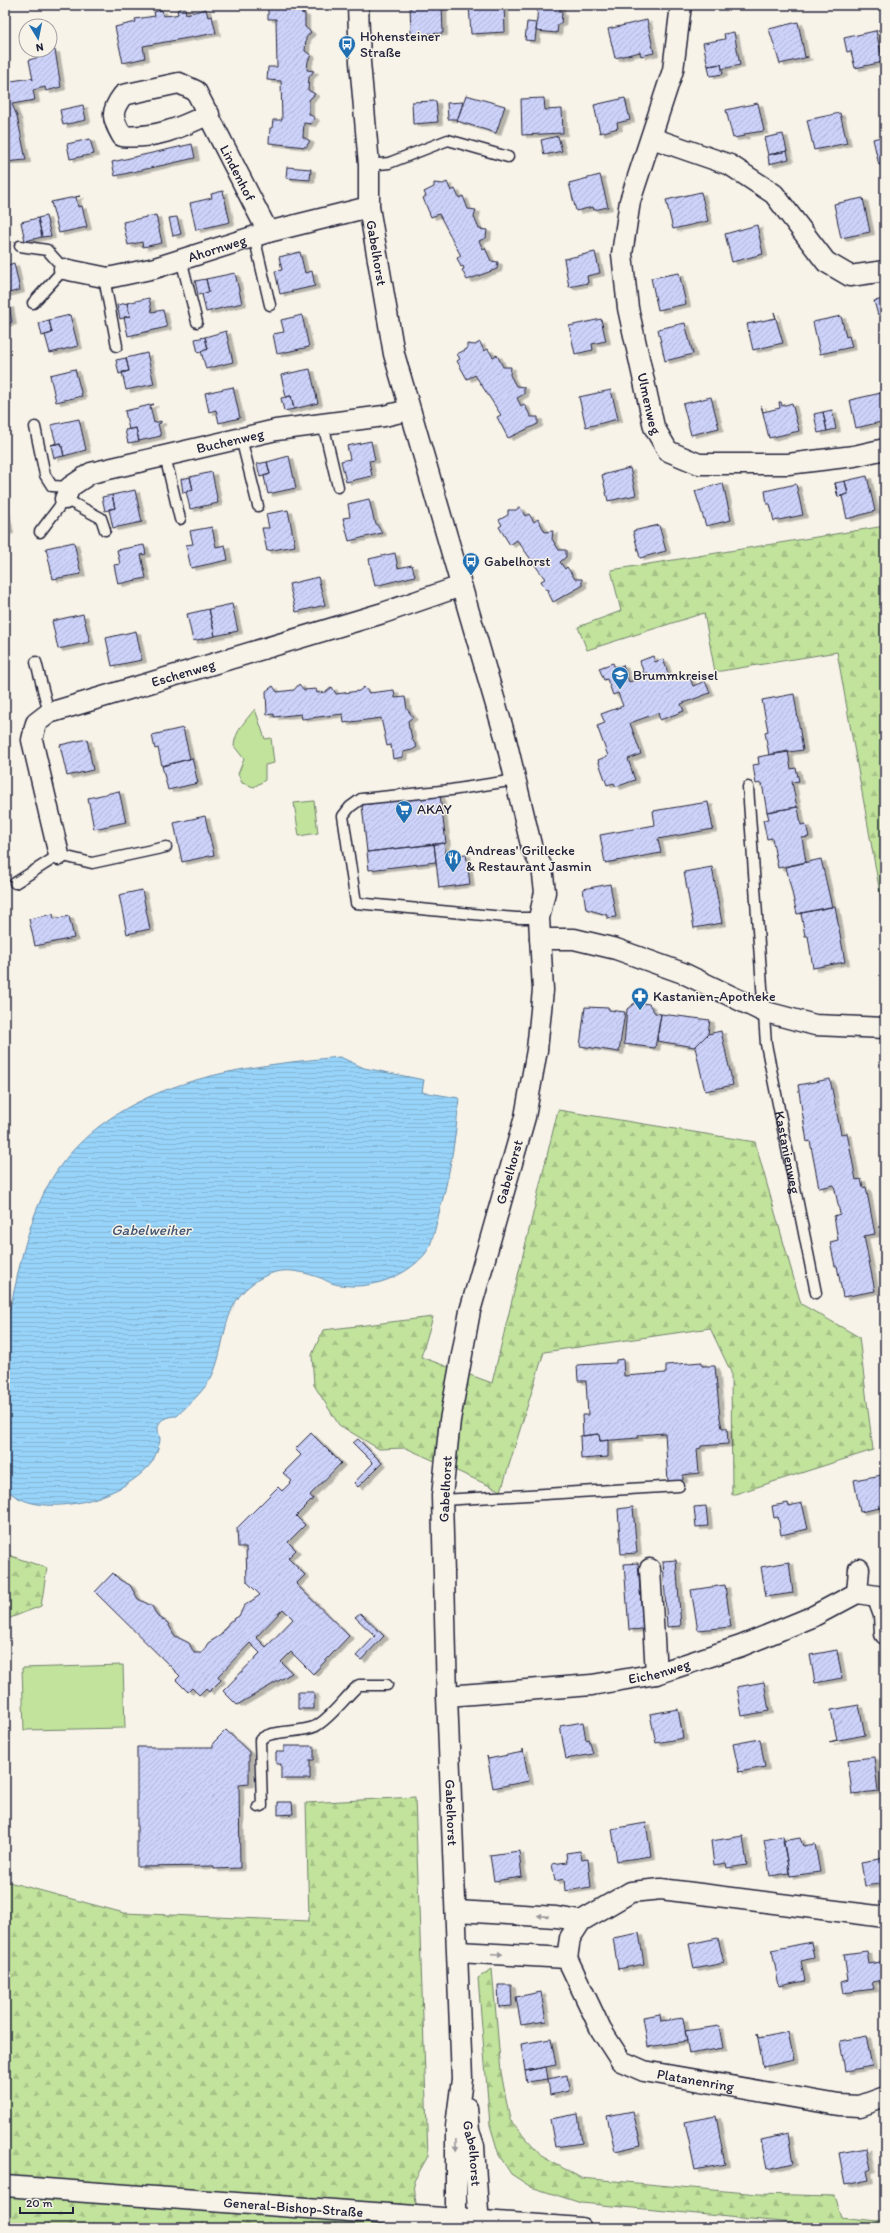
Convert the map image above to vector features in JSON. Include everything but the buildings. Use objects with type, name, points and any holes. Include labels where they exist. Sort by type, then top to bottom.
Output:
[{"type":"street","name":"Gabelhorst","points":[[358,5],[360,62],[369,165],[369,207],[394,354],[516,780],[532,849],[529,869],[532,893],[539,914],[542,990],[537,1050],[525,1117],[470,1311],[450,1420],[442,1500],[447,1696],[457,1911],[462,2079],[456,2126],[456,2223]]},
{"type":"street","name":"Ulmenweg","points":[[681,5],[673,70],[652,138],[630,200],[622,254],[628,308],[654,427],[668,451],[699,464],[788,464],[854,456],[885,449]]},
{"type":"street","name":"Lindenhof","points":[[209,114],[261,234]]},
{"type":"street","points":[[652,138],[730,165],[774,194],[826,262],[850,276],[885,271]]},
{"type":"street","name":"Ahornweg","points":[[64,269],[108,278],[155,268],[261,234],[369,207]]},
{"type":"street","name":"Buchenweg","points":[[68,493],[92,473],[276,430],[384,416],[409,410]]},
{"type":"street","name":"Eschenweg","points":[[59,855],[32,740],[36,723],[49,714],[383,613],[461,586]]},
{"type":"street","points":[[540,939],[574,939],[616,949],[683,973],[762,1011],[815,1025],[885,1029]]},
{"type":"street","points":[[650,1569],[656,1674]]},
{"type":"street","points":[[859,1569],[857,1592],[877,1596],[884,1615],[885,1634]]},
{"type":"street","name":"Eichenweg","points":[[447,1696],[592,1685],[656,1674],[741,1646],[812,1617],[857,1592]]},
{"type":"street","points":[[458,1952],[567,1958],[570,1938],[581,1921],[631,1892],[660,1889],[885,1916]]},
{"type":"street","points":[[457,1911],[556,1917],[581,1921]]},
{"type":"street","name":"Platanenring","points":[[567,1958],[601,2030],[621,2061],[644,2071],[839,2105],[860,2106],[885,2097]]},
{"type":"street","name":"Gabelhorst","points":[[462,2079],[466,2098],[469,2130],[474,2146],[479,2224]]},
{"type":"street","name":"General-Bishop-Straße","points":[[5,2186],[456,2223],[581,2228]]},
{"type":"lane","points":[[369,165],[389,163],[448,140],[508,158]]},
{"type":"lane","points":[[261,234],[270,305]]},
{"type":"lane","points":[[20,246],[47,250],[64,269],[33,304]]},
{"type":"lane","points":[[181,259],[197,322]]},
{"type":"lane","points":[[104,278],[118,346]]},
{"type":"lane","points":[[323,424],[338,487]]},
{"type":"lane","points":[[35,427],[46,476],[52,486],[68,493],[101,518],[105,530]]},
{"type":"lane","points":[[242,438],[258,506]]},
{"type":"lane","points":[[165,456],[180,519]]},
{"type":"lane","points":[[40,532],[68,493]]},
{"type":"lane","points":[[36,662],[49,714]]},
{"type":"lane","points":[[516,780],[451,790],[361,799],[350,807],[343,816],[356,903],[516,918],[539,914]]},
{"type":"lane","name":"Kastanienweg","points":[[748,787],[762,1011],[766,1044],[816,1292]]},
{"type":"lane","points":[[15,883],[59,855],[92,863],[166,847]]},
{"type":"lane","points":[[442,1500],[679,1486]]},
{"type":"lane","points":[[258,1807],[262,1806],[260,1740],[266,1735],[303,1731],[317,1725],[359,1685],[387,1685]]},
{"type":"green space","points":[[885,526],[885,921],[837,652],[715,672],[704,613],[587,650],[578,627],[621,611],[611,570]]},
{"type":"green space","points":[[255,709],[265,739],[271,738],[274,763],[265,765],[265,780],[254,787],[242,783],[238,774],[244,759],[234,746],[236,735]]},
{"type":"green space","points":[[314,801],[318,833],[299,836],[294,803]]},
{"type":"green space","points":[[558,1110],[755,1142],[801,1304],[859,1337],[873,1450],[732,1495],[731,1372],[710,1328],[544,1352],[501,1491],[406,1448],[379,1449],[339,1425],[314,1385],[312,1355],[323,1330],[433,1317],[421,1357],[492,1383]]},
{"type":"green space","points":[[5,1554],[47,1568],[41,1606],[5,1620]]},
{"type":"green space","points":[[123,1665],[125,1728],[24,1730],[22,1668]]},
{"type":"green space","points":[[415,1797],[428,2156],[414,2181],[418,2228],[5,2228],[5,1881],[124,1913],[309,1921],[306,1803]]},
{"type":"green space","points":[[492,1969],[501,2072],[510,2120],[543,2157],[581,2178],[758,2194],[834,2196],[841,2217],[885,2222],[885,2228],[846,2228],[581,2203],[531,2187],[511,2174],[499,2155],[490,2125],[478,1978]]},
{"type":"water","name":"Gabelweiher","points":[[340,1057],[364,1068],[424,1080],[422,1092],[459,1098],[452,1158],[446,1188],[433,1237],[425,1254],[408,1269],[398,1275],[387,1280],[364,1286],[331,1283],[321,1278],[292,1271],[275,1272],[257,1280],[239,1296],[233,1307],[228,1318],[216,1367],[211,1378],[177,1416],[164,1419],[159,1423],[158,1430],[160,1439],[157,1450],[152,1462],[140,1475],[103,1496],[82,1502],[60,1505],[39,1504],[20,1499],[5,1488],[5,1336],[7,1320],[22,1258],[35,1214],[55,1173],[64,1161],[91,1133],[121,1111],[155,1094],[190,1082],[228,1072]]},
{"type":"place","name":"Hohensteiner Straße","points":[[347,59]]},
{"type":"place","name":"Gabelhorst","points":[[471,576]]},
{"type":"place","name":"Brummkreisel","points":[[620,690]]},
{"type":"place","name":"AKAY","points":[[404,824]]},
{"type":"place","name":"Andreas' Grillecke & Restaurant Jasmin","points":[[453,873]]},
{"type":"place","name":"Kastanien-Apotheke","points":[[640,1011]]}]
